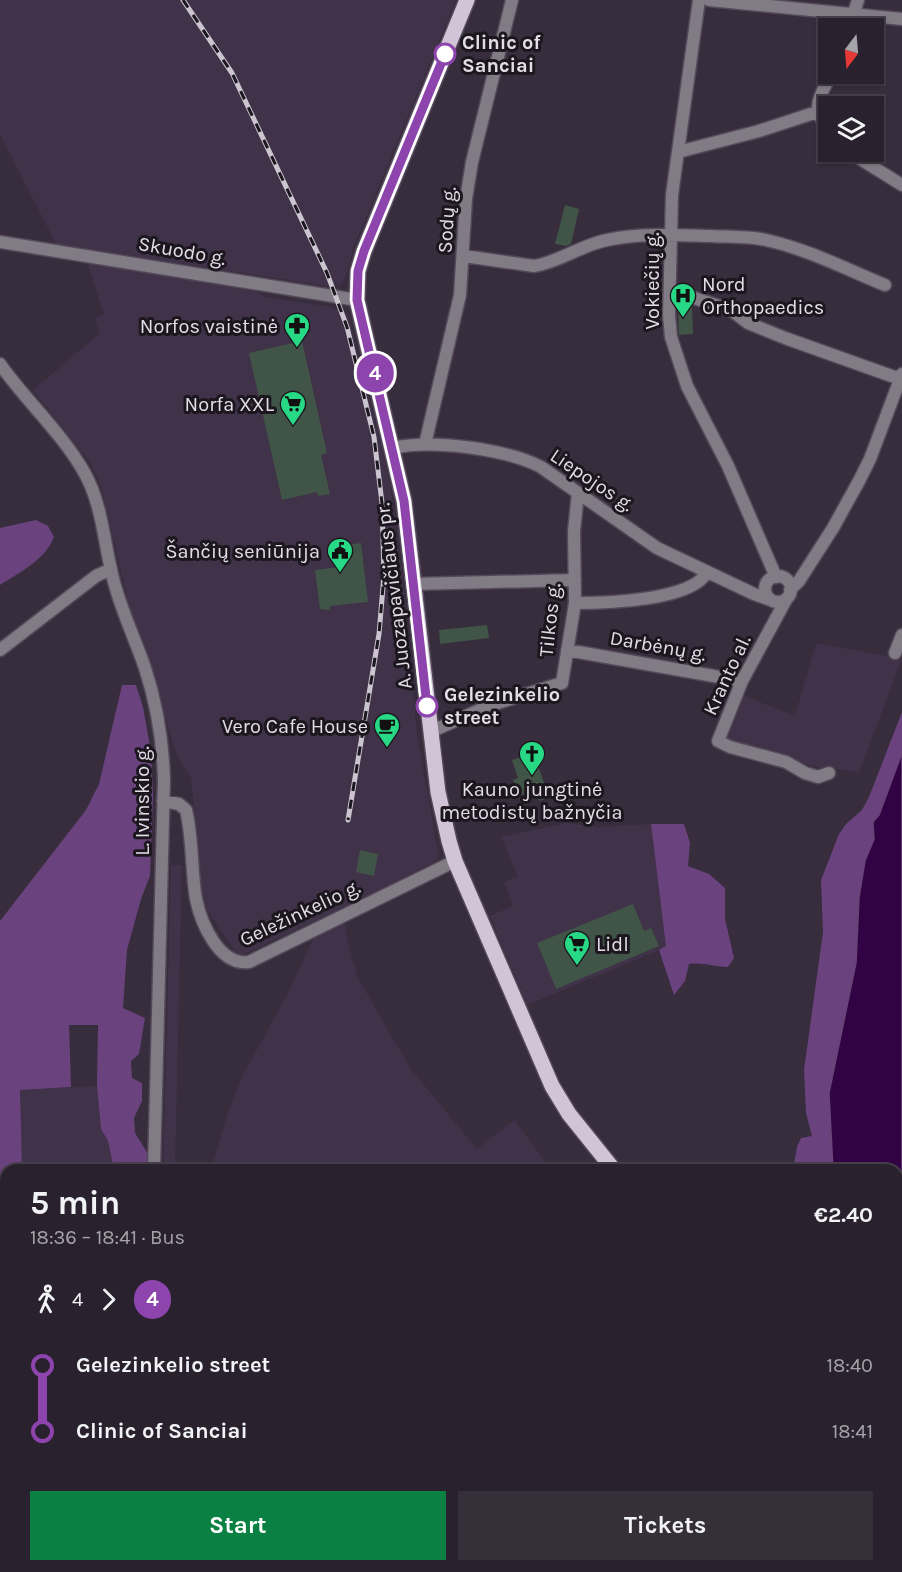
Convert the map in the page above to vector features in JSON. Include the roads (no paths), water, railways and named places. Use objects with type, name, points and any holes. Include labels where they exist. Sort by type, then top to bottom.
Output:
[{"type":"main road","name":"A. Juozapavičiaus pr.","points":[[467,0],[364,251],[358,271],[357,300],[404,501],[441,810],[455,861],[552,1086],[569,1114],[609,1164]]},
{"type":"street","name":"Sodų g.","points":[[425,444],[455,321],[464,256],[466,199],[472,162],[512,0]]},
{"type":"street","name":"Vokiečių g.","points":[[699,0],[672,195],[671,337],[687,386],[728,466],[776,577],[783,578],[779,592]]},
{"type":"street","points":[[709,0],[854,13],[902,20]]},
{"type":"street","points":[[852,18],[858,0]]},
{"type":"street","points":[[678,152],[759,131],[818,112]]},
{"type":"street","points":[[865,162],[902,185]]},
{"type":"street","points":[[464,256],[534,266],[545,264],[589,244],[605,240],[671,235],[766,240],[820,257],[885,285]]},
{"type":"street","name":"Skuodo g.","points":[[0,242],[357,300]]},
{"type":"street","points":[[670,290],[731,310],[748,323],[785,338],[901,377],[870,459],[833,528],[779,592]]},
{"type":"street","name":"L. Ivinskio g.","points":[[0,364],[70,452],[89,482],[124,616],[144,666],[157,714],[164,759],[154,1164]]},
{"type":"street","name":"Liepojos g.","points":[[393,448],[425,444],[522,458],[541,467],[657,548],[707,572],[779,592]]},
{"type":"street","name":"Tilkos g.","points":[[430,732],[491,705],[562,683],[575,603],[573,531],[578,492]]},
{"type":"street","points":[[0,650],[96,576],[111,569]]},
{"type":"street","points":[[575,603],[626,602],[645,599],[692,586],[707,572]]},
{"type":"street","points":[[414,584],[575,580]]},
{"type":"street","name":"Kranto al.","points":[[779,592],[778,615],[742,681],[718,741],[730,747],[786,762],[805,773],[818,777],[829,773]]},
{"type":"street","points":[[895,653],[902,634]]},
{"type":"street","name":"Darbėnų g.","points":[[567,650],[742,681]]},
{"type":"street","name":"Geležinkelio g.","points":[[163,801],[179,804],[186,810],[199,908],[219,948],[234,961],[242,963],[249,962],[455,861]]},
{"type":"railway","points":[[183,0],[232,73],[327,273],[347,327],[374,437],[382,503],[384,575],[379,634],[348,820]]},
{"type":"place","name":"Clinic of Sanciai","points":[[445,54]]},
{"type":"place","name":"Nord Orthopaedics","points":[[683,319]]},
{"type":"place","name":"Norfos vaistinė","points":[[297,349]]},
{"type":"place","name":"Norfa XXL","points":[[293,427]]},
{"type":"place","name":"Šančių seniūnija","points":[[340,574]]},
{"type":"place","name":"Gelezinkelio street","points":[[427,706]]},
{"type":"place","name":"Vero Cafe House","points":[[387,749]]},
{"type":"place","name":"Kauno jungtinė metodistų bažnyčia","points":[[532,777]]},
{"type":"place","name":"Lidl","points":[[577,967]]}]
